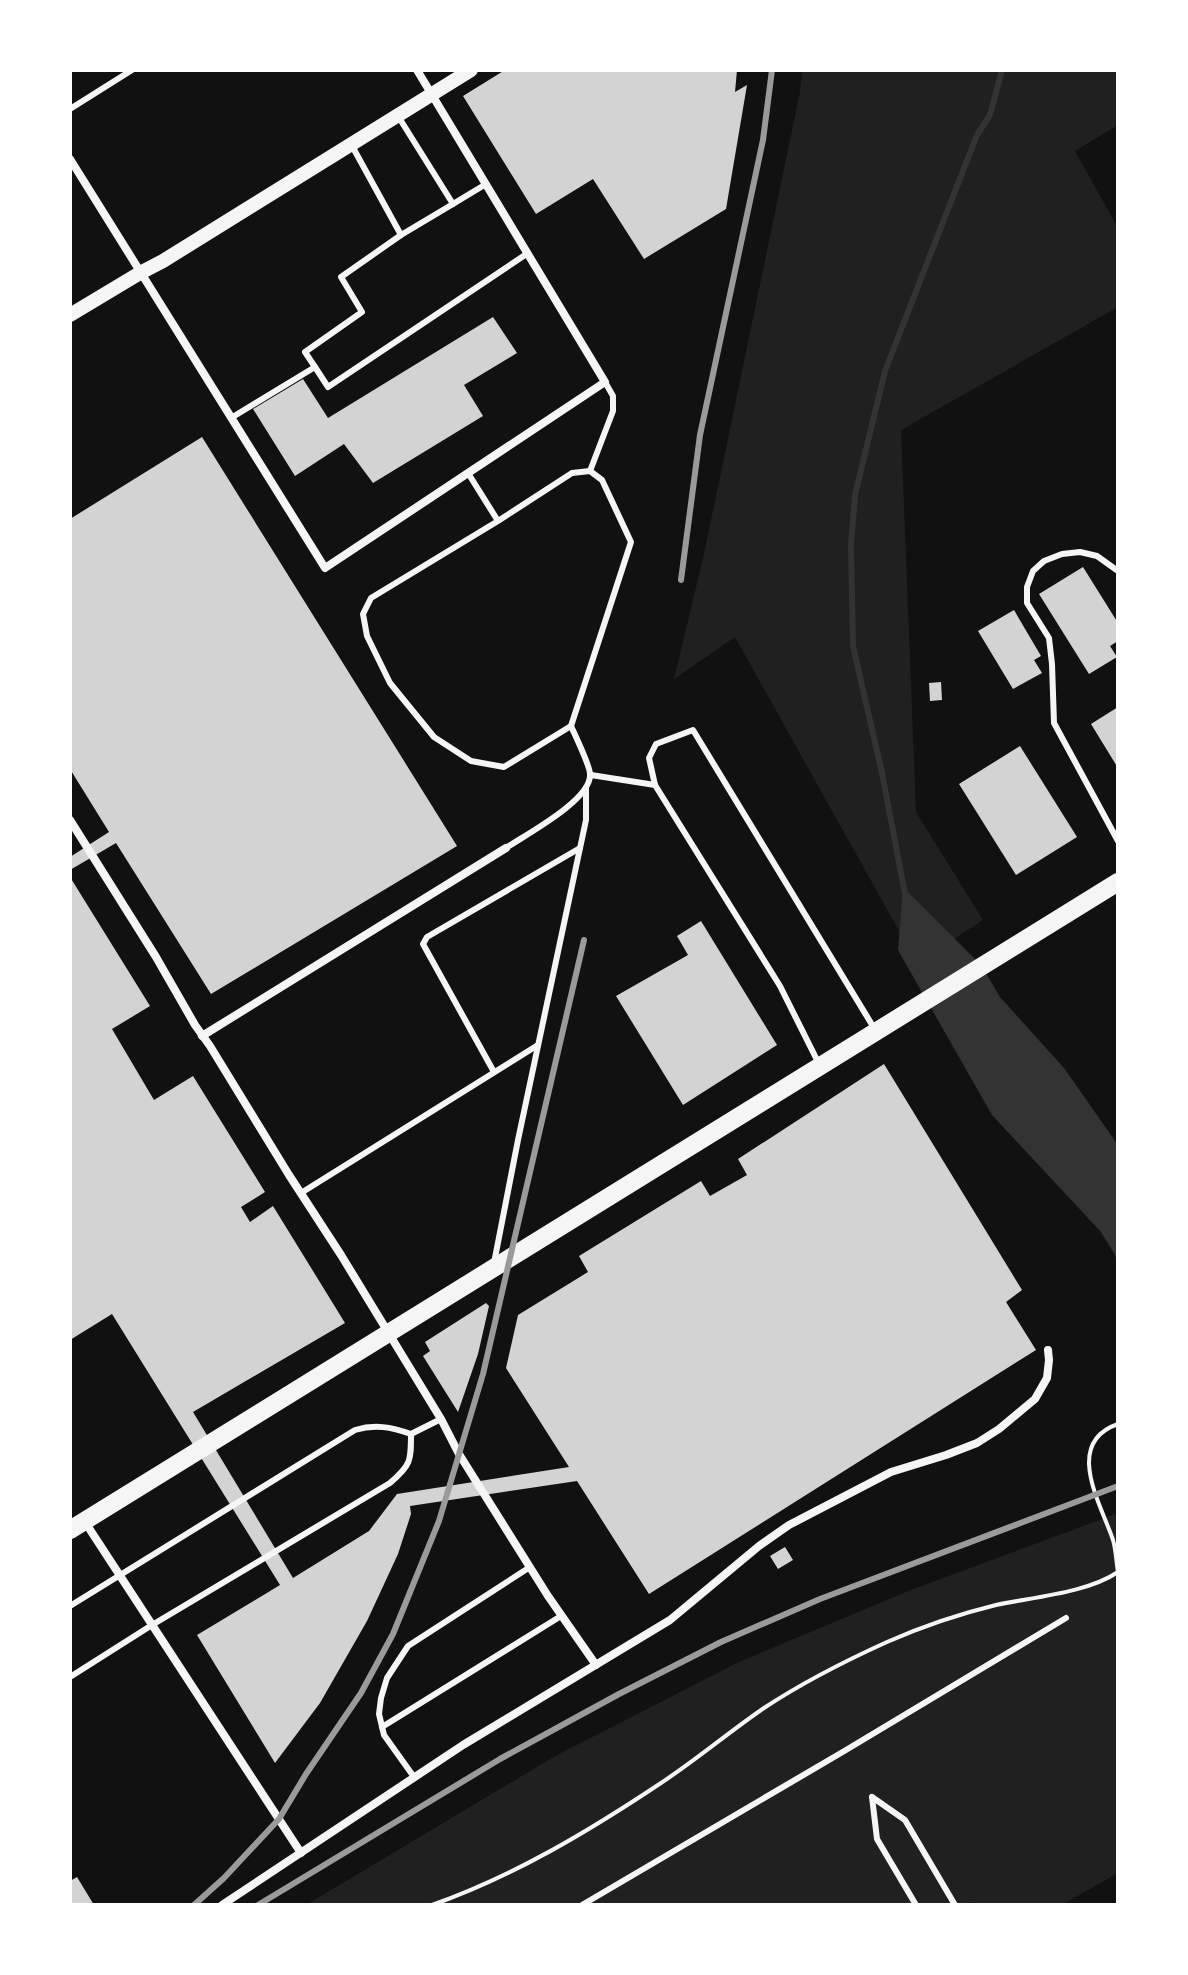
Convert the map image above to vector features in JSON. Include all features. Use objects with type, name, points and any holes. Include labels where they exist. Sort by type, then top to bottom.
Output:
[{"type":"main road","points":[[77,1525],[1118,882]]},
{"type":"street","points":[[70,159],[325,568],[605,382],[417,70]]},
{"type":"street","points":[[70,315],[163,261],[471,70]]},
{"type":"street","points":[[70,820],[441,1419],[459,1454],[561,1616],[596,1665]]},
{"type":"street","points":[[202,1036],[506,848]]},
{"type":"street","points":[[222,1905],[463,1745],[670,1620],[789,1525],[891,1472],[977,1443],[999,1429],[1035,1399],[1047,1378],[1048,1350]]},
{"type":"street","points":[[77,1525],[120,1575],[301,1853]]},
{"type":"lane","points":[[70,109],[132,70]]},
{"type":"lane","points":[[398,115],[453,204]]},
{"type":"lane","points":[[351,144],[401,235]]},
{"type":"lane","points":[[486,184],[401,235],[341,277],[362,312],[305,352],[328,387],[528,253]]},
{"type":"lane","points":[[231,418],[315,367]]},
{"type":"lane","points":[[590,471],[613,411],[613,396],[605,382]]},
{"type":"lane","points":[[494,1268],[586,820],[586,788],[591,775],[571,726],[631,542],[602,480],[590,471],[572,473],[371,598],[363,614],[367,636],[390,683],[434,737],[471,761],[504,767],[571,726]]},
{"type":"lane","points":[[468,473],[498,521]]},
{"type":"lane","points":[[1118,571],[1097,556],[1080,552],[1062,554],[1044,561],[1033,571],[1027,587],[1027,603],[1049,638],[1054,723],[1118,841]]},
{"type":"lane","points":[[820,1066],[780,986],[655,785],[649,758],[656,744],[693,730],[876,1031]]},
{"type":"lane","points":[[591,775],[655,785]]},
{"type":"lane","points":[[506,848],[568,807],[586,788]]},
{"type":"lane","points":[[494,1072],[423,944],[427,937],[580,848]]},
{"type":"lane","points":[[301,1193],[538,1045]]},
{"type":"lane","points":[[70,1606],[355,1430],[372,1426],[391,1427],[411,1434],[441,1419]]},
{"type":"lane","points":[[70,1677],[390,1483],[408,1467],[411,1434]]},
{"type":"lane","points":[[414,1777],[384,1735],[379,1714],[387,1678],[408,1646],[530,1567]]},
{"type":"lane","points":[[382,1727],[561,1616]]},
{"type":"lane","points":[[582,1905],[1066,1618]]},
{"type":"lane","points":[[916,1905],[877,1839],[872,1797],[905,1820],[955,1905]]},
{"type":"path","points":[[432,1905],[529,1863],[593,1827],[664,1781],[766,1707],[889,1641],[993,1606],[1106,1580],[1118,1572],[1114,1544],[1095,1495],[1089,1457],[1101,1433],[1118,1424]]},
{"type":"shaded area","points":[[802,70],[1118,70],[1118,125],[1075,151],[1118,228],[1118,307],[901,430],[916,812],[983,920],[917,963],[735,637],[674,679],[704,554],[800,92]]},
{"type":"shaded area","points":[[903,887],[981,965],[1000,997],[1064,1068],[1118,1145],[1118,1265],[1101,1232],[992,1115],[898,950]]},
{"type":"shaded area","points":[[1118,1513],[1118,1877],[1069,1905],[977,1905],[974,1902],[969,1905],[306,1905],[557,1755],[739,1662],[911,1590]]},
{"type":"pier","points":[[1118,1873],[1118,1898],[1107,1905],[1065,1905],[1067,1902]]},
{"type":"building","points":[[505,70],[737,70],[735,92],[747,85],[726,209],[644,259],[593,179],[536,214],[463,96]]},
{"type":"building","points":[[493,317],[517,353],[464,385],[483,416],[373,483],[344,444],[295,476],[253,409],[303,379],[328,418]]},
{"type":"building","points":[[202,437],[457,846],[211,994],[116,843],[70,870],[70,857],[109,832],[70,769],[70,519]]},
{"type":"building","points":[[1083,567],[1118,623],[1118,641],[1110,646],[1117,657],[1089,674],[1039,594]]},
{"type":"building","points":[[1014,610],[1041,656],[1034,660],[1042,673],[1013,689],[978,631]]},
{"type":"building","points":[[941,682],[942,700],[930,701],[929,683]]},
{"type":"building","points":[[1118,707],[1118,768],[1091,724]]},
{"type":"building","points":[[1020,746],[1077,837],[1016,875],[959,784]]},
{"type":"building","points":[[70,877],[150,1006],[112,1029],[154,1100],[193,1076],[265,1192],[241,1207],[250,1222],[273,1206],[345,1323],[193,1412],[293,1578],[369,1531],[397,1494],[569,1467],[506,1368],[518,1315],[588,1272],[579,1256],[701,1181],[710,1196],[747,1175],[738,1159],[884,1064],[1022,1290],[1006,1302],[1036,1350],[649,1594],[577,1481],[410,1506],[411,1514],[398,1554],[367,1621],[320,1703],[275,1763],[197,1635],[280,1585],[112,1314],[70,1340]]},
{"type":"building","points":[[701,921],[777,1045],[683,1105],[616,996],[688,955],[677,936]]},
{"type":"building","points":[[486,1303],[489,1306],[478,1354],[458,1412],[423,1356],[430,1351],[425,1342]]},
{"type":"building","points":[[785,1547],[793,1560],[778,1569],[770,1556]]},
{"type":"building","points":[[77,1877],[94,1905],[70,1905],[70,1881]]},
{"type":"waterway","points":[[905,894],[853,646],[851,545],[855,495],[885,371],[977,135],[990,115],[1002,70]]},
{"type":"railway","points":[[681,580],[700,435],[763,140],[772,70]]},
{"type":"railway","points":[[194,1905],[279,1819],[361,1693],[393,1634],[439,1521],[483,1374],[584,940]]},
{"type":"railway","points":[[258,1905],[500,1759],[721,1642],[820,1599],[1118,1486]]}]
